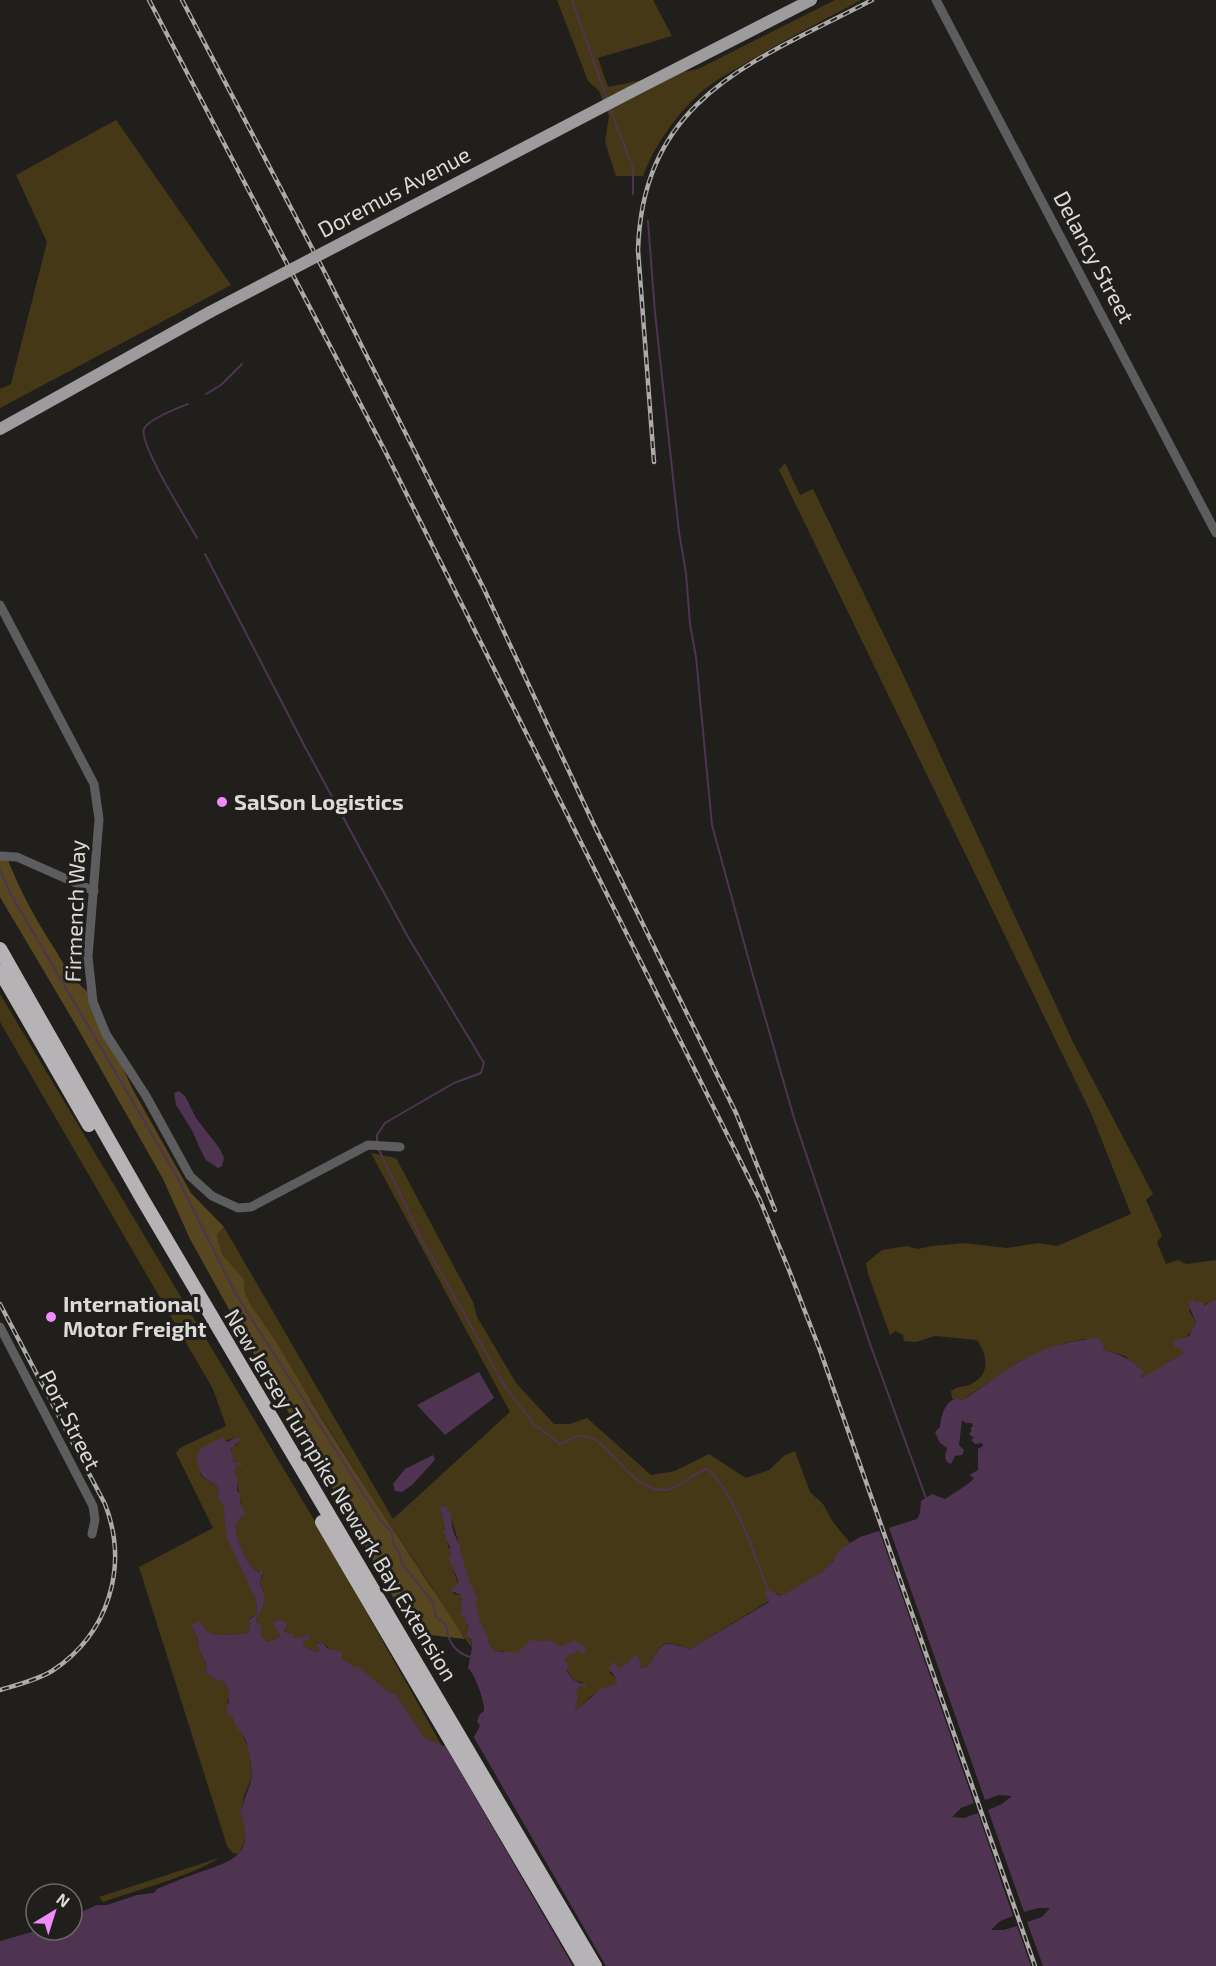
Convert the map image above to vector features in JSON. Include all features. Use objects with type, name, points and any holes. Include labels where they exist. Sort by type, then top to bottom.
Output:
[{"type":"highway","name":"New Jersey Turnpike Newark Bay Extension","points":[[0,949],[142,1200],[595,1966]]},
{"type":"highway","name":"New Jersey Turnpike Newark Bay Extension","points":[[0,971],[583,1966]]},
{"type":"main road","name":"Doremus Avenue","points":[[0,429],[210,312],[811,0]]},
{"type":"street","name":"Delancy Street","points":[[936,0],[1216,533]]},
{"type":"street","name":"Firmench Way","points":[[0,605],[93,784],[99,819],[88,957],[93,1002],[106,1034],[146,1096],[190,1176],[212,1196],[238,1208],[251,1207],[369,1145],[385,1144],[400,1147]]},
{"type":"street","points":[[0,856],[17,857],[94,891]]},
{"type":"street","name":"Port Street","points":[[0,1327],[93,1506],[95,1520],[92,1534]]},
{"type":"shaded area","points":[[557,0],[653,0],[672,36],[598,58],[608,87],[698,69],[835,0],[861,0],[712,84],[701,92],[672,124],[643,176],[616,176],[605,142],[609,116],[599,91],[588,81]]},
{"type":"shaded area","points":[[116,120],[231,285],[0,408],[0,389],[11,384],[47,242],[16,175]]},
{"type":"shaded area","points":[[785,463],[800,495],[813,489],[900,668],[1073,1042],[1153,1194],[1146,1200],[1162,1236],[1157,1242],[1166,1264],[1178,1260],[1186,1264],[1216,1260],[1216,1299],[1189,1310],[1196,1323],[1188,1335],[1174,1341],[1184,1353],[1142,1379],[1140,1376],[1144,1373],[1125,1356],[1104,1350],[1085,1339],[1065,1343],[1022,1360],[962,1400],[952,1399],[951,1391],[976,1381],[984,1371],[985,1359],[977,1340],[935,1336],[916,1342],[904,1341],[903,1335],[896,1331],[890,1335],[866,1263],[882,1250],[907,1246],[918,1249],[964,1243],[1007,1248],[1039,1243],[1057,1246],[1131,1214],[1091,1113],[779,470]]},
{"type":"shaded area","points":[[0,860],[8,860],[23,894],[47,937],[73,977],[88,992],[133,1090],[191,1193],[224,1227],[217,1235],[222,1254],[244,1279],[245,1293],[252,1307],[344,1454],[465,1639],[413,1633],[190,1239],[163,1179],[0,897]]},
{"type":"shaded area","points":[[0,994],[316,1523],[442,1746],[425,1738],[395,1693],[387,1691],[341,1659],[323,1643],[315,1644],[319,1648],[318,1653],[303,1646],[302,1638],[296,1640],[293,1634],[284,1630],[280,1637],[268,1642],[261,1636],[256,1620],[262,1601],[263,1592],[260,1582],[263,1575],[248,1562],[236,1533],[240,1503],[234,1470],[237,1465],[234,1463],[231,1447],[238,1444],[235,1438],[225,1441],[200,1470],[201,1476],[217,1486],[219,1493],[217,1499],[223,1504],[240,1564],[256,1600],[257,1614],[249,1619],[250,1629],[246,1634],[216,1635],[201,1625],[191,1625],[198,1639],[199,1650],[207,1665],[205,1673],[216,1680],[223,1681],[231,1694],[227,1702],[249,1749],[252,1777],[242,1808],[239,1809],[245,1837],[238,1854],[233,1853],[227,1846],[139,1567],[213,1528],[176,1453],[180,1448],[226,1426],[213,1389],[0,1022]]},
{"type":"shaded area","points":[[179,1091],[185,1096],[196,1118],[220,1149],[224,1158],[222,1166],[218,1168],[206,1160],[192,1130],[176,1105],[174,1093]]},
{"type":"shaded area","points":[[371,1153],[396,1158],[473,1302],[477,1317],[516,1383],[554,1424],[570,1424],[587,1418],[651,1475],[675,1471],[709,1454],[746,1478],[769,1470],[785,1455],[795,1451],[810,1492],[823,1504],[833,1522],[850,1543],[814,1579],[781,1597],[773,1593],[769,1601],[690,1649],[674,1644],[664,1644],[649,1665],[640,1668],[629,1662],[619,1668],[613,1662],[610,1673],[616,1678],[618,1684],[591,1696],[577,1709],[573,1708],[576,1690],[582,1682],[574,1681],[565,1663],[567,1656],[571,1653],[572,1656],[578,1650],[586,1648],[560,1647],[509,1654],[495,1651],[488,1642],[488,1636],[482,1630],[454,1527],[448,1512],[440,1507],[445,1539],[458,1584],[451,1589],[454,1594],[462,1597],[460,1600],[462,1615],[466,1619],[472,1648],[441,1606],[433,1589],[373,1499],[252,1307],[245,1293],[244,1279],[222,1254],[217,1235],[224,1227],[393,1519],[510,1412]]},
{"type":"shaded area","points":[[1216,1299],[1216,1966],[0,1966],[0,1941],[24,1934],[24,1942],[84,1942],[84,1911],[97,1905],[107,1905],[137,1895],[154,1893],[157,1889],[229,1861],[242,1848],[245,1838],[244,1825],[239,1809],[242,1808],[252,1776],[249,1752],[245,1739],[234,1723],[233,1716],[227,1712],[229,1696],[226,1686],[223,1681],[216,1680],[205,1673],[207,1665],[199,1650],[198,1639],[191,1625],[200,1621],[208,1632],[214,1634],[246,1634],[250,1629],[249,1620],[257,1614],[256,1600],[227,1538],[223,1504],[217,1499],[219,1493],[217,1486],[202,1476],[196,1458],[200,1449],[222,1437],[227,1442],[241,1438],[231,1448],[234,1463],[239,1462],[244,1466],[237,1465],[234,1471],[237,1477],[240,1503],[246,1514],[240,1517],[236,1531],[239,1545],[250,1565],[259,1573],[263,1571],[260,1582],[264,1596],[263,1606],[256,1620],[258,1625],[262,1625],[261,1636],[268,1642],[280,1637],[273,1625],[274,1621],[282,1620],[287,1623],[284,1631],[293,1634],[293,1638],[296,1639],[298,1635],[302,1638],[308,1634],[310,1639],[304,1641],[303,1646],[318,1653],[319,1648],[315,1644],[323,1643],[327,1648],[342,1652],[342,1659],[356,1668],[359,1667],[387,1691],[395,1693],[425,1738],[443,1746],[474,1737],[480,1726],[477,1721],[484,1711],[479,1688],[468,1668],[472,1648],[471,1639],[466,1635],[468,1625],[465,1623],[466,1619],[459,1614],[462,1611],[461,1595],[451,1591],[458,1584],[458,1580],[449,1560],[450,1547],[443,1533],[445,1530],[440,1507],[447,1507],[448,1512],[451,1512],[454,1533],[460,1544],[470,1583],[478,1601],[475,1601],[480,1619],[488,1636],[488,1642],[495,1651],[517,1653],[532,1639],[540,1642],[550,1640],[560,1647],[574,1640],[586,1648],[584,1654],[578,1650],[565,1659],[568,1666],[567,1671],[574,1681],[586,1685],[586,1688],[581,1686],[576,1690],[578,1698],[574,1708],[577,1709],[601,1689],[617,1684],[616,1678],[609,1669],[613,1661],[619,1668],[629,1662],[634,1655],[638,1656],[641,1668],[649,1665],[657,1651],[664,1645],[674,1644],[690,1649],[769,1602],[765,1593],[768,1590],[781,1596],[821,1573],[833,1561],[840,1549],[860,1537],[917,1519],[921,1501],[932,1494],[945,1499],[968,1484],[974,1478],[969,1475],[978,1470],[978,1449],[983,1446],[982,1443],[975,1444],[971,1440],[974,1438],[969,1434],[973,1426],[962,1420],[959,1445],[964,1450],[962,1455],[955,1456],[951,1464],[947,1462],[945,1457],[947,1448],[940,1443],[935,1432],[940,1427],[941,1418],[949,1402],[957,1398],[962,1400],[1030,1356],[1069,1342],[1089,1339],[1099,1338],[1104,1350],[1131,1361],[1145,1373],[1140,1376],[1142,1378],[1184,1353],[1175,1347],[1173,1341],[1189,1336],[1196,1323],[1188,1303],[1193,1300],[1197,1304],[1200,1301],[1205,1305]]},
{"type":"shaded area","points":[[479,1372],[494,1398],[445,1435],[417,1405]]},
{"type":"shaded area","points":[[433,1455],[435,1459],[433,1462],[412,1485],[402,1492],[395,1491],[393,1484],[405,1469]]},
{"type":"shaded area","points":[[219,1858],[193,1871],[147,1888],[103,1902],[99,1897]]},
{"type":"pier","points":[[888,1525],[985,1800],[999,1795],[1012,1796],[1002,1804],[988,1810],[1024,1912],[1038,1908],[1050,1908],[1042,1917],[1027,1922],[1043,1966],[1031,1966],[1017,1926],[1004,1930],[991,1930],[1000,1921],[1013,1916],[978,1813],[964,1818],[952,1817],[961,1808],[974,1803],[878,1527]]},
{"type":"pier","points":[[472,1734],[606,1966],[573,1966],[443,1742]]},
{"type":"waterway","points":[[572,0],[607,99]]},
{"type":"waterway","points":[[610,108],[633,168],[633,194]]},
{"type":"waterway","points":[[648,221],[655,313],[679,532],[696,657],[712,825],[794,1118],[869,1341],[927,1501]]},
{"type":"waterway","points":[[206,394],[221,385],[242,364]]},
{"type":"waterway","points":[[188,404],[151,421],[144,429],[144,437],[148,450],[197,538]]},
{"type":"waterway","points":[[205,554],[305,747],[408,937],[484,1063],[481,1073],[454,1083],[385,1123],[377,1135],[377,1144]]},
{"type":"waterway","points":[[0,870],[10,893],[177,1177],[237,1296],[381,1521],[392,1532],[393,1543],[402,1563],[433,1603],[436,1617],[446,1625],[453,1645],[470,1657]]},
{"type":"waterway","points":[[379,1150],[421,1238],[506,1388],[534,1424],[560,1444],[579,1436],[592,1438],[601,1444],[629,1473],[652,1488],[671,1489],[707,1469],[717,1479],[735,1508],[768,1590]]},
{"type":"railway","points":[[149,0],[385,451],[760,1200],[821,1353],[1035,1966]]},
{"type":"railway","points":[[182,0],[323,269],[484,589],[595,827],[736,1113],[775,1210]]},
{"type":"railway","points":[[654,462],[638,250],[645,198],[660,155],[683,120],[713,90],[747,66],[872,0]]},
{"type":"railway","points":[[0,1304],[105,1504],[112,1527],[115,1551],[114,1574],[109,1597],[88,1638],[72,1656],[52,1671],[33,1680],[0,1690]]},
{"type":"place","name":"SalSon Logistics","points":[[222,802]]},
{"type":"place","name":"International Motor Freight","points":[[51,1317]]}]
